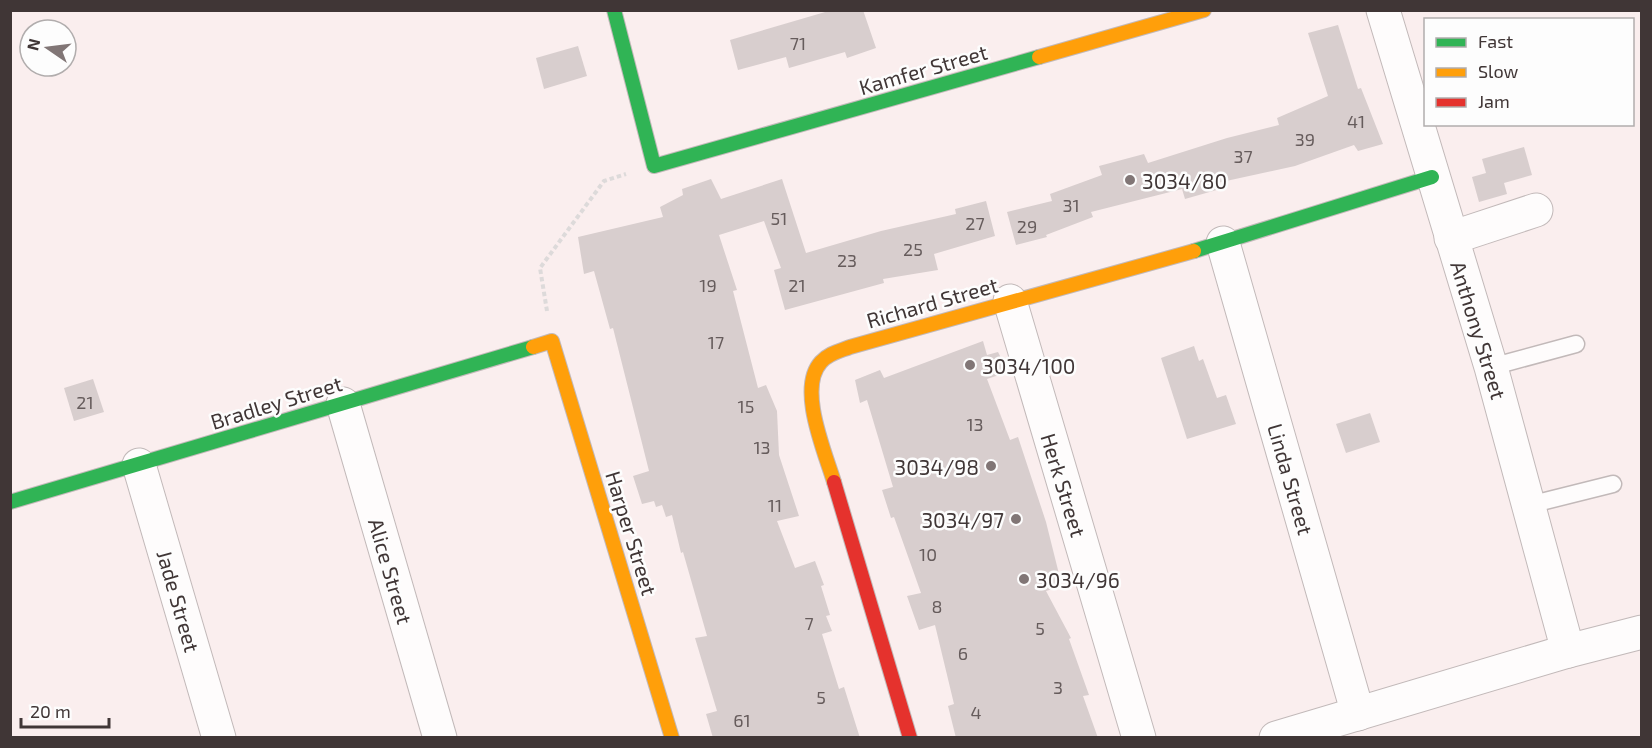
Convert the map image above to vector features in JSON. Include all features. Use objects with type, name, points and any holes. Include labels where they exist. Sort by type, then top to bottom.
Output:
[{"type":"street","points":[[614,10],[654,166]]},
{"type":"street","name":"Kamfer Street","points":[[654,166],[1204,10]]},
{"type":"street","name":"Anthony Street","points":[[1383,10],[1416,87],[1432,177],[1491,367],[1568,651]]},
{"type":"street","name":"Richard Street","points":[[910,738],[812,403],[811,384],[816,369],[827,357],[842,350],[1010,301],[1223,243],[1432,177]]},
{"type":"street","points":[[1451,238],[1536,210]]},
{"type":"street","name":"Linda Street","points":[[1223,243],[1358,714]]},
{"type":"street","name":"Herk Street","points":[[1010,301],[1139,738]]},
{"type":"street","name":"Bradley Street","points":[[10,501],[139,465],[552,341]]},
{"type":"street","name":"Harper Street","points":[[552,341],[672,738]]},
{"type":"street","name":"Alice Street","points":[[343,404],[440,738]]},
{"type":"street","name":"Jade Street","points":[[139,465],[219,738]]},
{"type":"street","points":[[1276,738],[1568,651],[1641,632]]},
{"type":"lane","points":[[1491,367],[1576,344]]},
{"type":"lane","points":[[1529,505],[1613,483]]},
{"type":"path","points":[[552,341],[540,268],[603,181],[654,166]]},
{"type":"building","points":[[832,10],[863,10],[876,48],[847,58],[845,52],[789,68],[786,57],[738,70],[730,40]]},
{"type":"building","points":[[1338,25],[1358,89],[1361,88],[1383,144],[1358,151],[1354,145],[1295,166],[1217,183],[1220,189],[1185,199],[1182,189],[1091,212],[1093,217],[1046,235],[1047,237],[1016,245],[1007,212],[1052,201],[1050,194],[1102,175],[1099,166],[1144,154],[1148,163],[1227,138],[1279,125],[1277,118],[1328,96],[1308,33]]},
{"type":"building","points":[[578,46],[587,76],[544,89],[536,58]]},
{"type":"building","points":[[1524,147],[1532,175],[1504,183],[1507,194],[1479,202],[1472,177],[1486,173],[1482,159]]},
{"type":"building","points":[[711,179],[721,199],[782,179],[806,253],[881,231],[956,214],[955,209],[986,201],[995,236],[934,254],[938,270],[883,279],[884,283],[785,310],[774,270],[781,268],[764,221],[719,235],[737,290],[733,291],[758,388],[766,385],[777,411],[779,455],[799,516],[777,521],[795,568],[815,561],[824,585],[821,586],[830,615],[826,616],[832,631],[822,634],[839,689],[844,687],[860,738],[713,738],[706,714],[717,711],[695,638],[707,636],[683,552],[681,553],[672,515],[666,517],[662,505],[656,507],[654,501],[642,504],[633,476],[649,471],[613,328],[610,329],[594,271],[584,274],[578,237],[663,217],[660,207],[683,195],[682,189]]},
{"type":"building","points":[[983,341],[987,355],[998,352],[1008,372],[987,379],[1010,440],[1018,437],[1046,522],[1062,586],[1046,591],[1071,638],[1069,639],[1089,695],[1083,696],[1098,738],[956,738],[948,706],[954,704],[935,625],[919,630],[907,596],[921,593],[882,490],[893,487],[867,400],[860,403],[855,380],[880,370],[884,378]]},
{"type":"building","points":[[1194,346],[1199,361],[1203,359],[1217,398],[1226,395],[1236,424],[1187,439],[1161,358]]},
{"type":"building","points":[[93,379],[104,412],[74,421],[64,388]]},
{"type":"building","points":[[1370,413],[1380,442],[1346,453],[1336,424]]},
{"type":"traffic: fast","points":[[614,10],[654,166],[1039,57]]},
{"type":"traffic: fast","points":[[1194,251],[1432,177]]},
{"type":"traffic: fast","points":[[10,502],[533,347]]},
{"type":"traffic: slow","points":[[1039,57],[1204,10]]},
{"type":"traffic: slow","points":[[834,482],[812,403],[814,373],[828,356],[850,347],[1194,251]]},
{"type":"traffic: slow","points":[[533,347],[552,341],[672,738]]},
{"type":"traffic: jam","points":[[834,482],[910,738]]},
{"type":"place","name":"3034/80","points":[[1130,180]]},
{"type":"place","name":"3034/100","points":[[970,365]]},
{"type":"place","name":"3034/98","points":[[991,466]]},
{"type":"place","name":"3034/97","points":[[1016,519]]},
{"type":"place","name":"3034/96","points":[[1024,579]]}]
